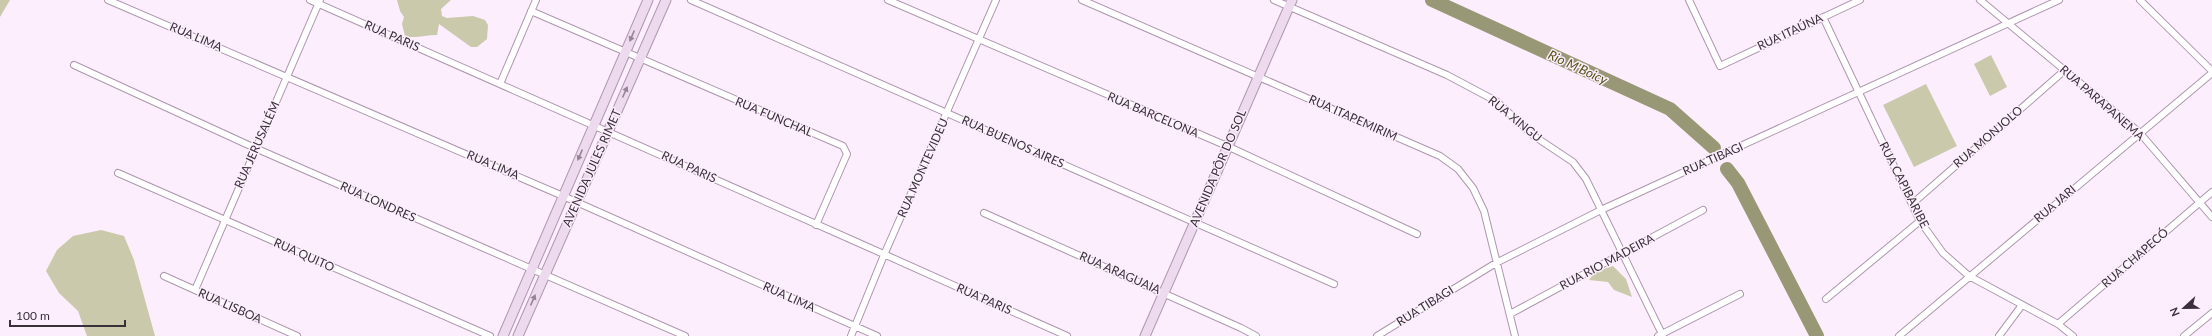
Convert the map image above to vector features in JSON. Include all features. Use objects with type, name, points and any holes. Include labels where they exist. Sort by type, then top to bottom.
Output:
[{"type":"main road","name":"AVENIDA JULES RIMET","points":[[503,336],[593,124],[648,0]]},
{"type":"main road","name":"AVENIDA JULES RIMET","points":[[518,336],[666,0]]},
{"type":"main road","name":"AVENIDA PÔR DO SOL","points":[[1145,336],[1290,3]]},
{"type":"street","name":"RUA LIMA","points":[[108,0],[577,202],[877,336]]},
{"type":"street","name":"RUA PARIS","points":[[310,0],[319,2],[500,84],[608,130],[816,225],[1067,336]]},
{"type":"street","points":[[500,84],[536,0]]},
{"type":"street","name":"RUA BUENOS AIRES","points":[[691,0],[1334,284]]},
{"type":"street","name":"RUA BARCELONA","points":[[888,0],[1227,146],[1417,234]]},
{"type":"street","name":"RUA MONTEVIDEU","points":[[851,336],[884,254],[996,0]]},
{"type":"street","name":"RUA ITAPEMIRIM","points":[[1082,0],[1440,156],[1458,169],[1473,188],[1484,211],[1515,336]]},
{"type":"street","name":"RUA XINGU","points":[[1274,0],[1290,3],[1447,75],[1496,101],[1534,136],[1563,154],[1577,166],[1586,179],[1661,335]]},
{"type":"street","name":"RUA ITAÚNA","points":[[1690,0],[1720,66],[1860,0]]},
{"type":"street","name":"RUA PARAPANEMA","points":[[1980,0],[2139,132],[2212,217]]},
{"type":"street","name":"RUA TIBAGI","points":[[1377,336],[1496,263],[1601,210],[2059,0]]},
{"type":"street","points":[[2140,0],[2212,72]]},
{"type":"street","name":"RUA JERUSALÉM","points":[[194,290],[319,2]]},
{"type":"street","name":"RUA FUNCHAL","points":[[531,11],[625,53],[843,146],[847,154],[816,225]]},
{"type":"street","name":"RUA CAPIBARIBE","points":[[1823,17],[1920,221],[1943,253],[1969,276],[2058,324],[2073,336]]},
{"type":"street","name":"RUA LONDRES","points":[[74,65],[255,148],[685,336]]},
{"type":"street","name":"RUA MONJOLO","points":[[1912,204],[2064,70]]},
{"type":"street","name":"RUA JARI","points":[[1899,336],[2139,132],[2212,72]]},
{"type":"street","name":"RUA QUITO","points":[[118,173],[490,336]]},
{"type":"street","name":"RUA CHAPECÓ","points":[[2058,324],[2212,192]]},
{"type":"street","name":"RUA RIO MADEIRA","points":[[1510,314],[1703,210]]},
{"type":"street","name":"RUA ARAGUAIA","points":[[984,213],[1164,293],[1256,336]]},
{"type":"street","points":[[1826,299],[1920,221]]},
{"type":"street","name":"RUA LISBOA","points":[[164,276],[297,336]]},
{"type":"street","points":[[1661,335],[1740,294]]},
{"type":"street","points":[[1999,336],[2022,305]]},
{"type":"street","points":[[2184,336],[2212,313]]},
{"type":"green space","points":[[0,0],[10,0],[0,17]]},
{"type":"green space","points":[[397,0],[451,0],[441,9],[442,16],[447,18],[473,16],[485,20],[488,25],[487,39],[477,47],[471,47],[439,24],[437,35],[416,37],[405,36],[402,24],[404,17],[400,11]]},
{"type":"green space","points":[[1991,55],[2007,87],[1990,96],[1974,64]]},
{"type":"green space","points":[[1926,84],[1957,146],[1914,167],[1883,105]]},
{"type":"green space","points":[[101,230],[124,236],[134,260],[155,336],[87,336],[78,311],[59,293],[46,271],[57,250],[73,236]]},
{"type":"green space","points":[[1613,266],[1626,279],[1632,297],[1614,290],[1608,282],[1589,280],[1595,272]]},
{"type":"waterway","name":"Rio M'Boicy","points":[[1432,0],[1670,109],[1714,148]]},
{"type":"waterway","name":"Rio M'Boicy","points":[[1727,169],[1738,183],[1817,336]]}]
